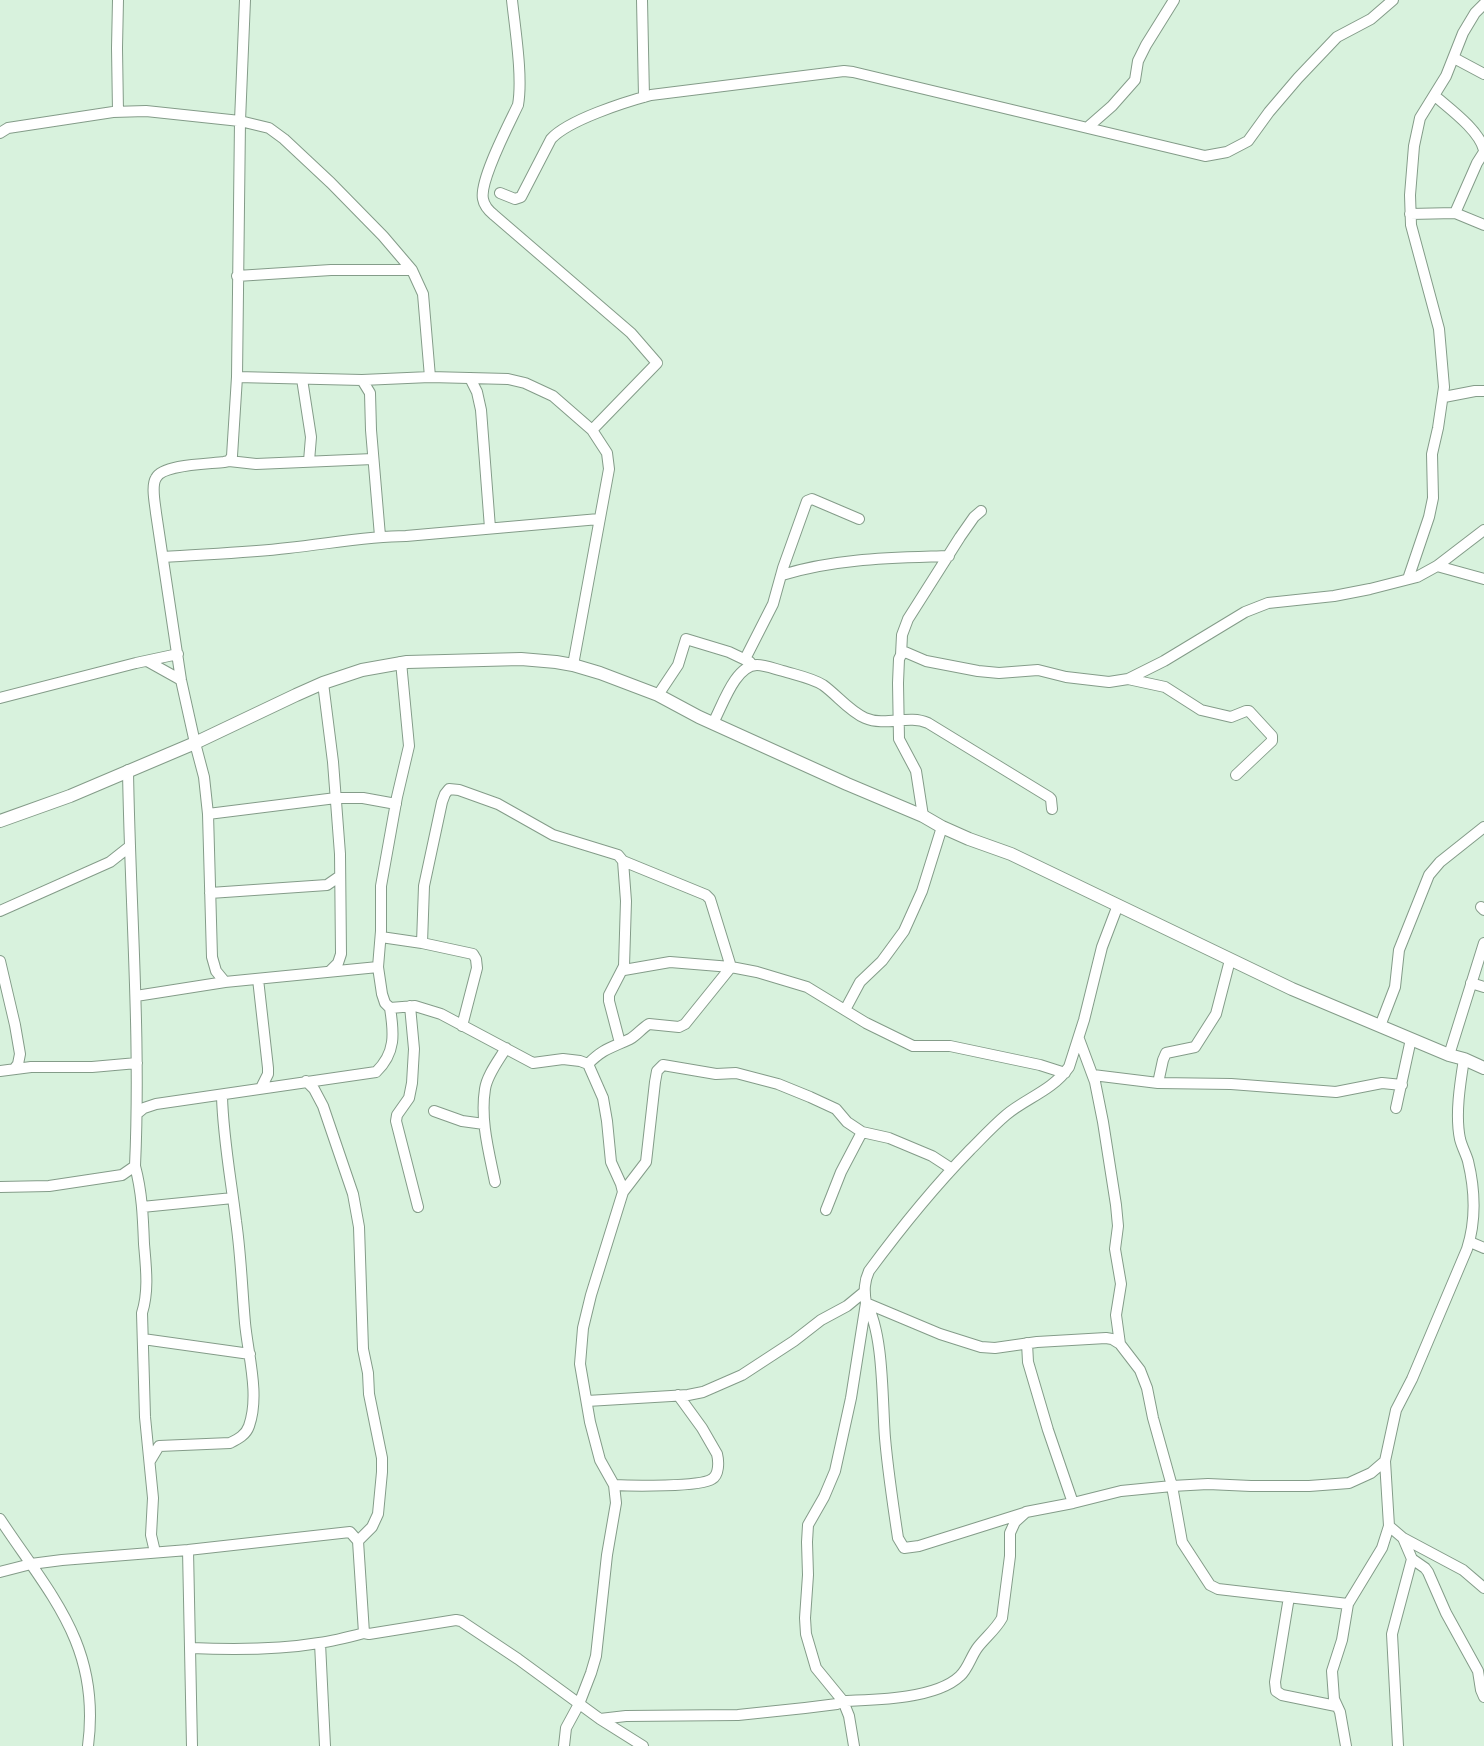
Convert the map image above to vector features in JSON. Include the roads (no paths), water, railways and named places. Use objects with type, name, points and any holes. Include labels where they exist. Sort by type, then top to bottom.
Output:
[{"type":"main road","points":[[0,821],[70,796],[195,743],[323,683],[362,670],[401,662],[521,659],[556,662],[600,673],[658,695],[714,724],[923,816],[969,839],[1011,854],[1292,989],[1484,1068]]},
{"type":"street","points":[[118,0],[116,84],[118,112]]},
{"type":"street","points":[[229,461],[232,456],[234,442],[237,377],[240,121],[245,0]]},
{"type":"street","points":[[512,0],[518,62],[518,105],[488,173],[483,201],[494,215],[631,333],[657,363],[592,430]]},
{"type":"street","points":[[642,0],[644,97]]},
{"type":"street","points":[[1088,127],[1112,106],[1135,80],[1138,61],[1174,0]]},
{"type":"street","points":[[500,193],[515,199],[521,197],[551,139],[556,133],[578,121],[644,97],[780,79],[853,72],[1205,156],[1228,152],[1248,141],[1269,112],[1298,78],[1337,37],[1371,19],[1393,0]]},
{"type":"street","points":[[1408,579],[1429,517],[1433,498],[1432,454],[1444,397],[1439,329],[1411,225],[1410,195],[1414,146],[1420,118],[1435,96],[1454,58],[1463,33],[1484,2],[1480,0]]},
{"type":"street","points":[[1454,58],[1484,74]]},
{"type":"street","points":[[1435,96],[1467,124],[1481,142],[1484,151],[1455,213]]},
{"type":"street","points":[[0,133],[8,128],[118,112],[146,111],[240,121],[269,128],[284,139],[331,182],[384,236],[412,270],[423,294],[430,377]]},
{"type":"street","points":[[1410,214],[1455,213],[1484,224]]},
{"type":"street","points":[[237,276],[330,270],[412,270]]},
{"type":"street","points":[[237,377],[362,380],[430,377],[508,379],[525,382],[553,396],[592,430],[607,453],[609,469],[573,665]]},
{"type":"street","points":[[470,378],[478,392],[481,410],[490,528]]},
{"type":"street","points":[[302,379],[312,444],[309,461]]},
{"type":"street","points":[[362,380],[370,392],[373,459],[380,536]]},
{"type":"street","points":[[370,392],[379,380]]},
{"type":"street","points":[[1444,397],[1484,391]]},
{"type":"street","points":[[225,982],[216,971],[212,957],[208,814],[204,778],[181,680],[156,513],[155,479],[166,470],[229,461],[256,464],[373,459]]},
{"type":"street","points":[[745,659],[773,604],[783,568],[807,501],[812,499],[859,519]]},
{"type":"street","points":[[923,816],[916,771],[899,739],[898,683],[902,635],[908,619],[960,537],[974,517],[981,511]]},
{"type":"street","points":[[163,557],[279,549],[356,541],[380,536],[406,536],[599,519]]},
{"type":"street","points":[[901,655],[908,652],[926,660],[978,671],[1038,670],[1096,682],[1128,679],[1245,612],[1259,606],[1268,603],[1334,596],[1416,577],[1437,566],[1484,530]]},
{"type":"street","points":[[782,575],[863,559],[949,556]]},
{"type":"street","points":[[1437,566],[1484,579]]},
{"type":"street","points":[[658,695],[678,666],[686,639],[729,652],[757,665],[819,683],[867,719],[880,722],[899,719],[923,720],[1049,797],[1052,809]]},
{"type":"street","points":[[0,698],[178,654]]},
{"type":"street","points":[[147,661],[181,680]]},
{"type":"street","points":[[138,1113],[144,1108],[156,1104],[222,1096],[261,1088],[376,1072],[382,1066],[393,1044],[393,1030],[390,1008],[382,994],[378,967],[381,937],[381,886],[409,746],[401,662]]},
{"type":"street","points":[[714,724],[734,681],[745,668],[757,665]]},
{"type":"street","points":[[1128,679],[1165,687],[1201,710],[1231,717],[1249,711],[1272,736],[1272,741],[1236,775]]},
{"type":"street","points":[[323,683],[336,798],[340,876],[341,954],[338,962],[330,971]]},
{"type":"street","points":[[128,770],[129,847],[136,996],[138,1113],[135,1166],[141,1188],[146,1282],[145,1303],[142,1313],[145,1417],[153,1498],[151,1534],[155,1552]]},
{"type":"street","points":[[422,943],[426,870],[444,794],[450,788],[498,804],[553,835],[618,855],[623,861],[706,895],[710,898],[731,967]]},
{"type":"street","points":[[208,814],[336,798],[363,798],[396,804]]},
{"type":"street","points":[[845,1010],[860,982],[882,961],[904,931],[922,891],[942,826]]},
{"type":"street","points":[[1380,1026],[1396,987],[1399,950],[1429,875],[1440,862],[1484,827]]},
{"type":"street","points":[[0,912],[110,862],[129,847]]},
{"type":"street","points":[[620,1043],[611,1013],[609,998],[624,970],[626,901],[623,861]]},
{"type":"street","points":[[210,893],[327,885],[340,876]]},
{"type":"street","points":[[1118,905],[1102,948],[1071,1065],[1065,1073],[1039,1095],[1006,1114],[952,1169],[900,1230],[869,1271],[864,1284],[866,1302],[873,1314],[875,1324],[888,1474],[898,1538],[901,1545],[904,1548],[919,1546],[1026,1512],[1120,1491],[1208,1484],[1251,1486],[1342,1484],[1349,1483],[1371,1472],[1385,1462]]},
{"type":"street","points":[[381,937],[422,943],[473,954],[476,959],[476,974],[462,1026]]},
{"type":"street","points":[[1449,1055],[1484,944]]},
{"type":"street","points":[[341,954],[350,970]]},
{"type":"street","points":[[1158,1083],[1166,1053],[1196,1047],[1216,1014],[1230,960]]},
{"type":"street","points":[[0,961],[20,1054],[18,1064],[14,1069]]},
{"type":"street","points":[[624,970],[670,962],[731,967],[757,972],[807,987],[866,1024],[913,1046],[950,1046],[1040,1064],[1065,1073]]},
{"type":"street","points":[[136,996],[225,982],[378,967]]},
{"type":"street","points":[[588,1064],[599,1053],[633,1037],[649,1024],[678,1027],[685,1024],[731,967]]},
{"type":"street","points":[[258,979],[268,1074],[261,1088]]},
{"type":"street","points":[[1471,983],[1484,987]]},
{"type":"street","points":[[410,1006],[414,1048],[412,1083],[410,1098],[397,1115],[396,1121],[418,1207]]},
{"type":"street","points":[[390,1008],[415,1006],[441,1014],[533,1064],[563,1059],[588,1064],[603,1098],[613,1168],[623,1192]]},
{"type":"street","points":[[1079,1039],[1094,1075],[1116,1205],[1118,1226],[1115,1249],[1121,1280],[1116,1315],[1120,1344]]},
{"type":"street","points":[[1396,1108],[1411,1039]]},
{"type":"street","points":[[495,1182],[484,1124],[485,1089],[488,1079],[506,1048]]},
{"type":"street","points":[[20,1054],[31,1067]]},
{"type":"street","points":[[1346,1746],[1340,1712],[1336,1706],[1332,1671],[1342,1640],[1348,1604],[1382,1548],[1390,1526],[1385,1462],[1396,1410],[1412,1379],[1470,1242],[1474,1215],[1468,1162],[1460,1140],[1459,1128],[1459,1090],[1464,1059]]},
{"type":"street","points":[[0,1071],[31,1067],[92,1067],[137,1063]]},
{"type":"street","points":[[564,1746],[566,1728],[579,1704],[596,1656],[607,1556],[616,1503],[614,1486],[600,1460],[590,1422],[580,1364],[583,1328],[591,1295],[623,1192],[646,1162],[654,1082],[657,1070],[663,1065],[716,1074],[736,1072],[778,1084],[836,1109],[847,1122],[862,1132],[889,1138],[932,1156],[952,1169]]},
{"type":"street","points":[[268,1074],[282,1085]]},
{"type":"street","points":[[1094,1075],[1158,1083],[1231,1084],[1336,1092],[1380,1083],[1402,1085]]},
{"type":"street","points":[[306,1081],[314,1089],[323,1106],[353,1194],[359,1227],[362,1349],[382,1458],[382,1472],[378,1514],[372,1527],[358,1541]]},
{"type":"street","points":[[150,1461],[159,1446],[230,1443],[241,1437],[249,1426],[254,1402],[239,1242],[222,1119],[222,1096]]},
{"type":"street","points":[[434,1111],[462,1120],[484,1124]]},
{"type":"street","points":[[826,1210],[841,1172],[862,1132]]},
{"type":"street","points":[[0,1187],[49,1186],[122,1175],[135,1166]]},
{"type":"street","points":[[142,1207],[234,1198]]},
{"type":"street","points":[[1470,1242],[1484,1248]]},
{"type":"street","points":[[587,1401],[695,1395],[742,1375],[794,1341],[821,1320],[847,1306],[864,1292]]},
{"type":"street","points":[[866,1302],[940,1334],[981,1347],[995,1348],[1027,1343],[1106,1338],[1120,1344],[1140,1370],[1145,1381],[1172,1486],[1182,1542],[1210,1585],[1218,1590],[1348,1604]]},
{"type":"street","points":[[854,1746],[851,1722],[843,1701],[816,1668],[806,1634],[807,1542],[808,1525],[824,1497],[835,1471],[851,1398],[866,1302]]},
{"type":"street","points":[[143,1339],[250,1354]]},
{"type":"street","points":[[1027,1343],[1028,1362],[1048,1430],[1073,1503]]},
{"type":"street","points":[[614,1486],[637,1487],[703,1482],[717,1475],[717,1454],[702,1428],[678,1395]]},
{"type":"street","points":[[600,1719],[626,1716],[738,1715],[837,1704],[843,1701],[930,1693],[950,1685],[962,1674],[977,1648],[1002,1618],[1010,1556],[1010,1534],[1015,1522],[1026,1512]]},
{"type":"street","points":[[0,1519],[63,1612],[80,1649],[87,1675],[91,1710],[88,1746]]},
{"type":"street","points":[[996,1521],[1010,1534]]},
{"type":"street","points":[[1390,1526],[1403,1538],[1464,1570],[1484,1588]]},
{"type":"street","points":[[0,1572],[31,1564],[188,1550],[346,1532],[352,1534],[358,1541],[364,1633]]},
{"type":"street","points":[[1403,1538],[1412,1559],[1428,1572],[1446,1613],[1478,1671],[1480,1690],[1484,1697]]},
{"type":"street","points":[[188,1550],[192,1746]]},
{"type":"street","points":[[1398,1746],[1392,1634],[1412,1559]]},
{"type":"street","points":[[1290,1598],[1274,1682],[1276,1691],[1282,1695],[1336,1706]]},
{"type":"street","points":[[191,1648],[267,1648],[320,1643],[364,1633],[369,1634],[456,1620],[461,1621],[518,1659],[600,1719],[643,1746]]},
{"type":"street","points":[[320,1643],[325,1746]]}]
